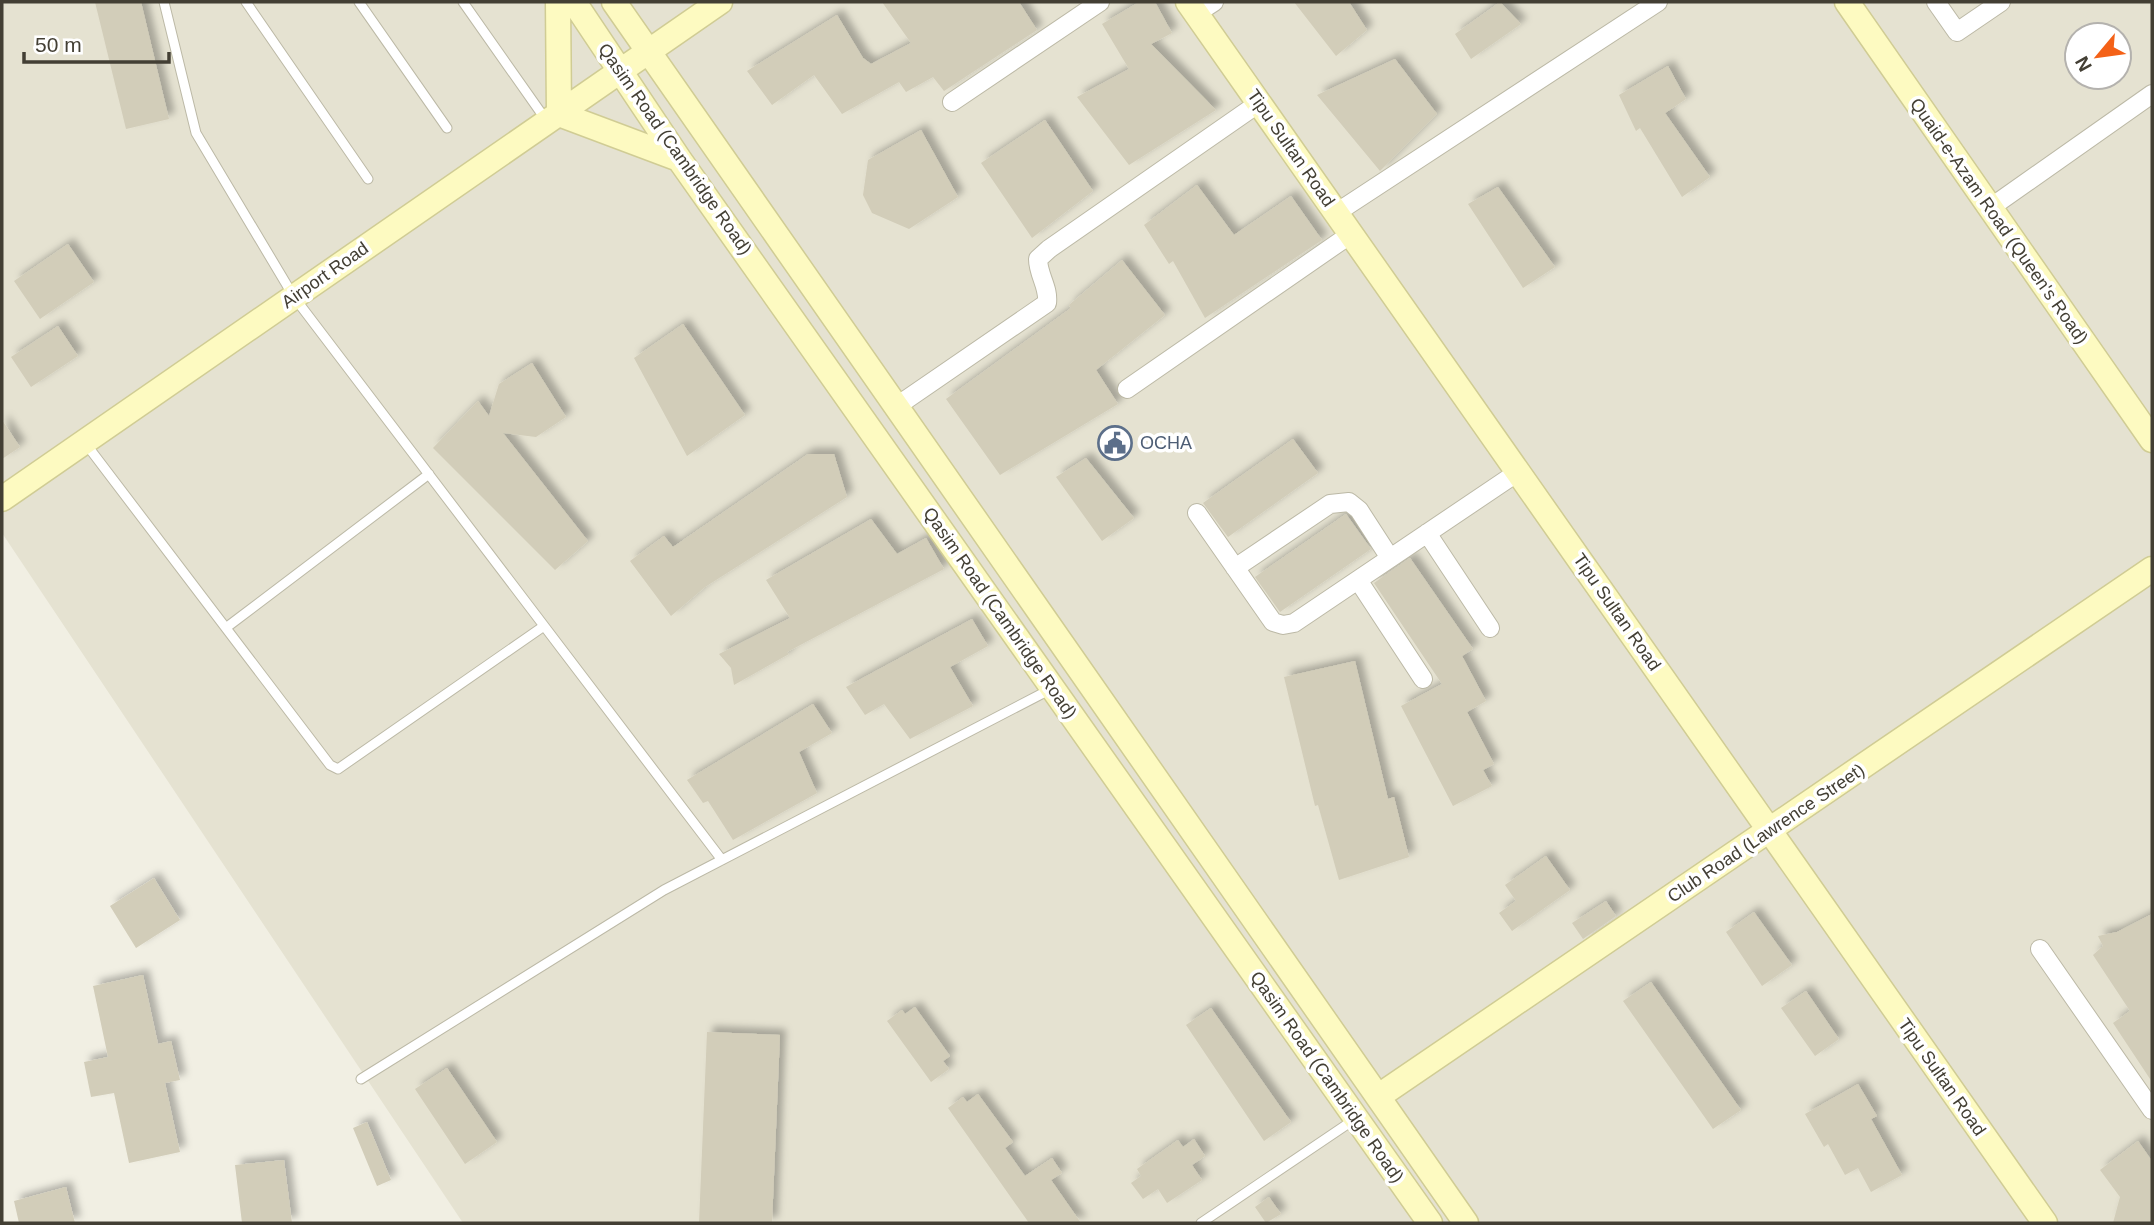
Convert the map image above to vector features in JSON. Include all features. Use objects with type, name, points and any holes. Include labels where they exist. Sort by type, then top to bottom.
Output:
[{"type":"main road","points":[[558,2],[553,118],[679,159]]},
{"type":"main road","name":"Qasim Road (Cambridge Road)","points":[[574,2],[679,159],[1430,1223]]},
{"type":"main road","name":"Qasim Road (Cambridge Road)","points":[[614,2],[1466,1223]]},
{"type":"main road","name":"Airport Road","points":[[2,499],[720,2]]},
{"type":"main road","name":"Quaid-e-Azam Road (Queen's Road)","points":[[1847,2],[2152,440]]},
{"type":"main road","name":"Tipu Sultan Road","points":[[1200,6],[1259,103],[2045,1223]]},
{"type":"main road","name":"Club Road (Lawrence Street)","points":[[1379,1096],[2152,569]]},
{"type":"street","points":[[952,102],[1100,2]]},
{"type":"street","points":[[1336,213],[1658,2]]},
{"type":"street","points":[[1937,2],[1957,32],[2001,2]]},
{"type":"street","points":[[1990,208],[2152,94]]},
{"type":"street","points":[[897,406],[1047,303],[1048,292],[1038,269],[1038,258],[1259,103]]},
{"type":"street","points":[[1127,389],[1351,234]]},
{"type":"street","points":[[1197,513],[1273,622],[1283,625],[1294,622],[1518,472]]},
{"type":"street","points":[[1236,568],[1330,504],[1349,502],[1359,510],[1390,558]]},
{"type":"street","points":[[1427,533],[1490,628]]},
{"type":"street","points":[[1358,580],[1423,679]]},
{"type":"street","points":[[2040,949],[2152,1110]]},
{"type":"lane","points":[[164,2],[196,133],[294,297],[722,860]]},
{"type":"lane","points":[[359,2],[447,128]]},
{"type":"lane","points":[[463,2],[553,118]]},
{"type":"lane","points":[[250,3],[368,179]]},
{"type":"lane","points":[[84,442],[330,765],[338,769],[544,625]]},
{"type":"lane","points":[[227,627],[429,474]]},
{"type":"lane","points":[[361,1079],[664,890],[1053,687]]},
{"type":"lane","points":[[1202,1223],[1356,1118]]},
{"type":"shaded area","points":[[2,2],[2152,2],[2152,1223],[463,1223],[2,533]]},
{"type":"building","points":[[95,2],[141,2],[169,119],[126,129]]},
{"type":"building","points":[[882,2],[1019,2],[1037,30],[944,91],[933,77],[906,92],[899,82],[842,114],[814,75],[772,105],[747,71],[837,15],[863,58],[871,64],[911,43]]},
{"type":"building","points":[[1139,2],[1155,2],[1172,33],[1151,44],[1216,110],[1129,165],[1077,97],[1129,69],[1102,24]]},
{"type":"building","points":[[1294,2],[1349,2],[1367,30],[1336,56]]},
{"type":"building","points":[[1500,2],[1521,24],[1471,59],[1455,34]]},
{"type":"building","points":[[1395,59],[1437,114],[1380,171],[1317,95]]},
{"type":"building","points":[[1668,66],[1686,99],[1665,113],[1710,177],[1682,197],[1640,128],[1636,131],[1619,95]]},
{"type":"building","points":[[1045,120],[1093,191],[1032,238],[981,163]]},
{"type":"building","points":[[921,130],[958,197],[909,229],[872,213],[863,195],[868,160]]},
{"type":"building","points":[[1197,185],[1234,235],[1291,196],[1322,240],[1205,318],[1173,261],[1169,264],[1144,225]]},
{"type":"building","points":[[1498,187],[1555,267],[1523,288],[1468,204]]},
{"type":"building","points":[[68,244],[94,282],[40,319],[14,281]]},
{"type":"building","points":[[1122,260],[1165,315],[1096,370],[1118,404],[1000,475],[946,399],[1071,308],[1069,305]]},
{"type":"building","points":[[683,324],[745,415],[687,456],[634,358]]},
{"type":"building","points":[[58,326],[78,356],[31,387],[11,357]]},
{"type":"building","points":[[532,363],[566,417],[536,437],[503,433],[588,541],[555,570],[433,448],[478,401],[489,416],[499,384]]},
{"type":"building","points":[[2,420],[20,447],[2,459]]},
{"type":"building","points":[[1293,439],[1318,473],[1228,537],[1203,503]]},
{"type":"building","points":[[808,454],[834,454],[847,497],[705,587],[671,616],[630,561],[664,536],[673,547]]},
{"type":"building","points":[[1086,458],[1134,518],[1102,541],[1056,477]]},
{"type":"building","points":[[1346,514],[1371,549],[1280,612],[1255,577]]},
{"type":"building","points":[[871,519],[897,554],[926,538],[944,569],[787,652],[789,654],[734,685],[731,668],[719,654],[790,618],[766,580]]},
{"type":"building","points":[[1410,558],[1473,649],[1462,656],[1486,701],[1467,712],[1494,764],[1483,770],[1492,786],[1453,806],[1401,706],[1442,684],[1374,583]]},
{"type":"building","points":[[972,619],[988,646],[950,667],[973,706],[910,739],[884,704],[865,715],[846,687]]},
{"type":"building","points":[[1355,661],[1388,799],[1394,797],[1409,857],[1339,880],[1318,805],[1315,806],[1284,677]]},
{"type":"building","points":[[813,704],[832,733],[799,752],[817,793],[733,840],[708,801],[703,803],[687,780]]},
{"type":"building","points":[[1546,856],[1570,890],[1512,931],[1499,913],[1516,901],[1505,885]]},
{"type":"building","points":[[154,878],[180,920],[136,948],[110,906]]},
{"type":"building","points":[[1606,901],[1616,916],[1583,939],[1572,923]]},
{"type":"building","points":[[1754,912],[1792,965],[1762,986],[1726,932]]},
{"type":"building","points":[[2152,914],[2152,1082],[2113,1023],[2130,1011],[2093,955],[2103,946],[2098,936],[2117,932]]},
{"type":"building","points":[[143,975],[158,1044],[171,1041],[180,1080],[165,1083],[180,1152],[129,1163],[114,1093],[91,1097],[84,1062],[108,1057],[93,986]]},
{"type":"building","points":[[1651,982],[1741,1110],[1713,1129],[1623,1001]]},
{"type":"building","points":[[1806,991],[1839,1039],[1815,1056],[1781,1008]]},
{"type":"building","points":[[915,1007],[950,1056],[943,1061],[949,1069],[931,1082],[887,1021],[902,1010],[905,1014]]},
{"type":"building","points":[[1211,1008],[1291,1122],[1264,1141],[1186,1025]]},
{"type":"building","points":[[707,1032],[780,1035],[772,1223],[699,1223]]},
{"type":"building","points":[[447,1068],[497,1142],[465,1164],[415,1089]]},
{"type":"building","points":[[1858,1084],[1877,1116],[1871,1119],[1902,1175],[1871,1192],[1858,1168],[1845,1175],[1828,1144],[1824,1147],[1805,1114]]},
{"type":"building","points":[[978,1094],[1013,1142],[1005,1148],[1025,1176],[1052,1158],[1062,1173],[1051,1180],[1081,1223],[1029,1223],[948,1108],[963,1097],[967,1102]]},
{"type":"building","points":[[367,1122],[391,1180],[377,1186],[353,1128]]},
{"type":"building","points":[[1194,1139],[1205,1156],[1192,1165],[1202,1180],[1167,1203],[1158,1189],[1143,1199],[1131,1183],[1141,1176],[1137,1169],[1178,1140],[1183,1147]]},
{"type":"building","points":[[2138,1141],[2152,1161],[2152,1223],[2113,1223],[2120,1197],[2100,1170]]},
{"type":"building","points":[[284,1160],[292,1223],[242,1223],[235,1165]]},
{"type":"building","points":[[66,1187],[75,1223],[19,1223],[14,1201]]},
{"type":"building","points":[[1269,1197],[1281,1214],[1266,1223],[1255,1207]]},
{"type":"place","name":"OCHA","points":[[1115,443]]}]
